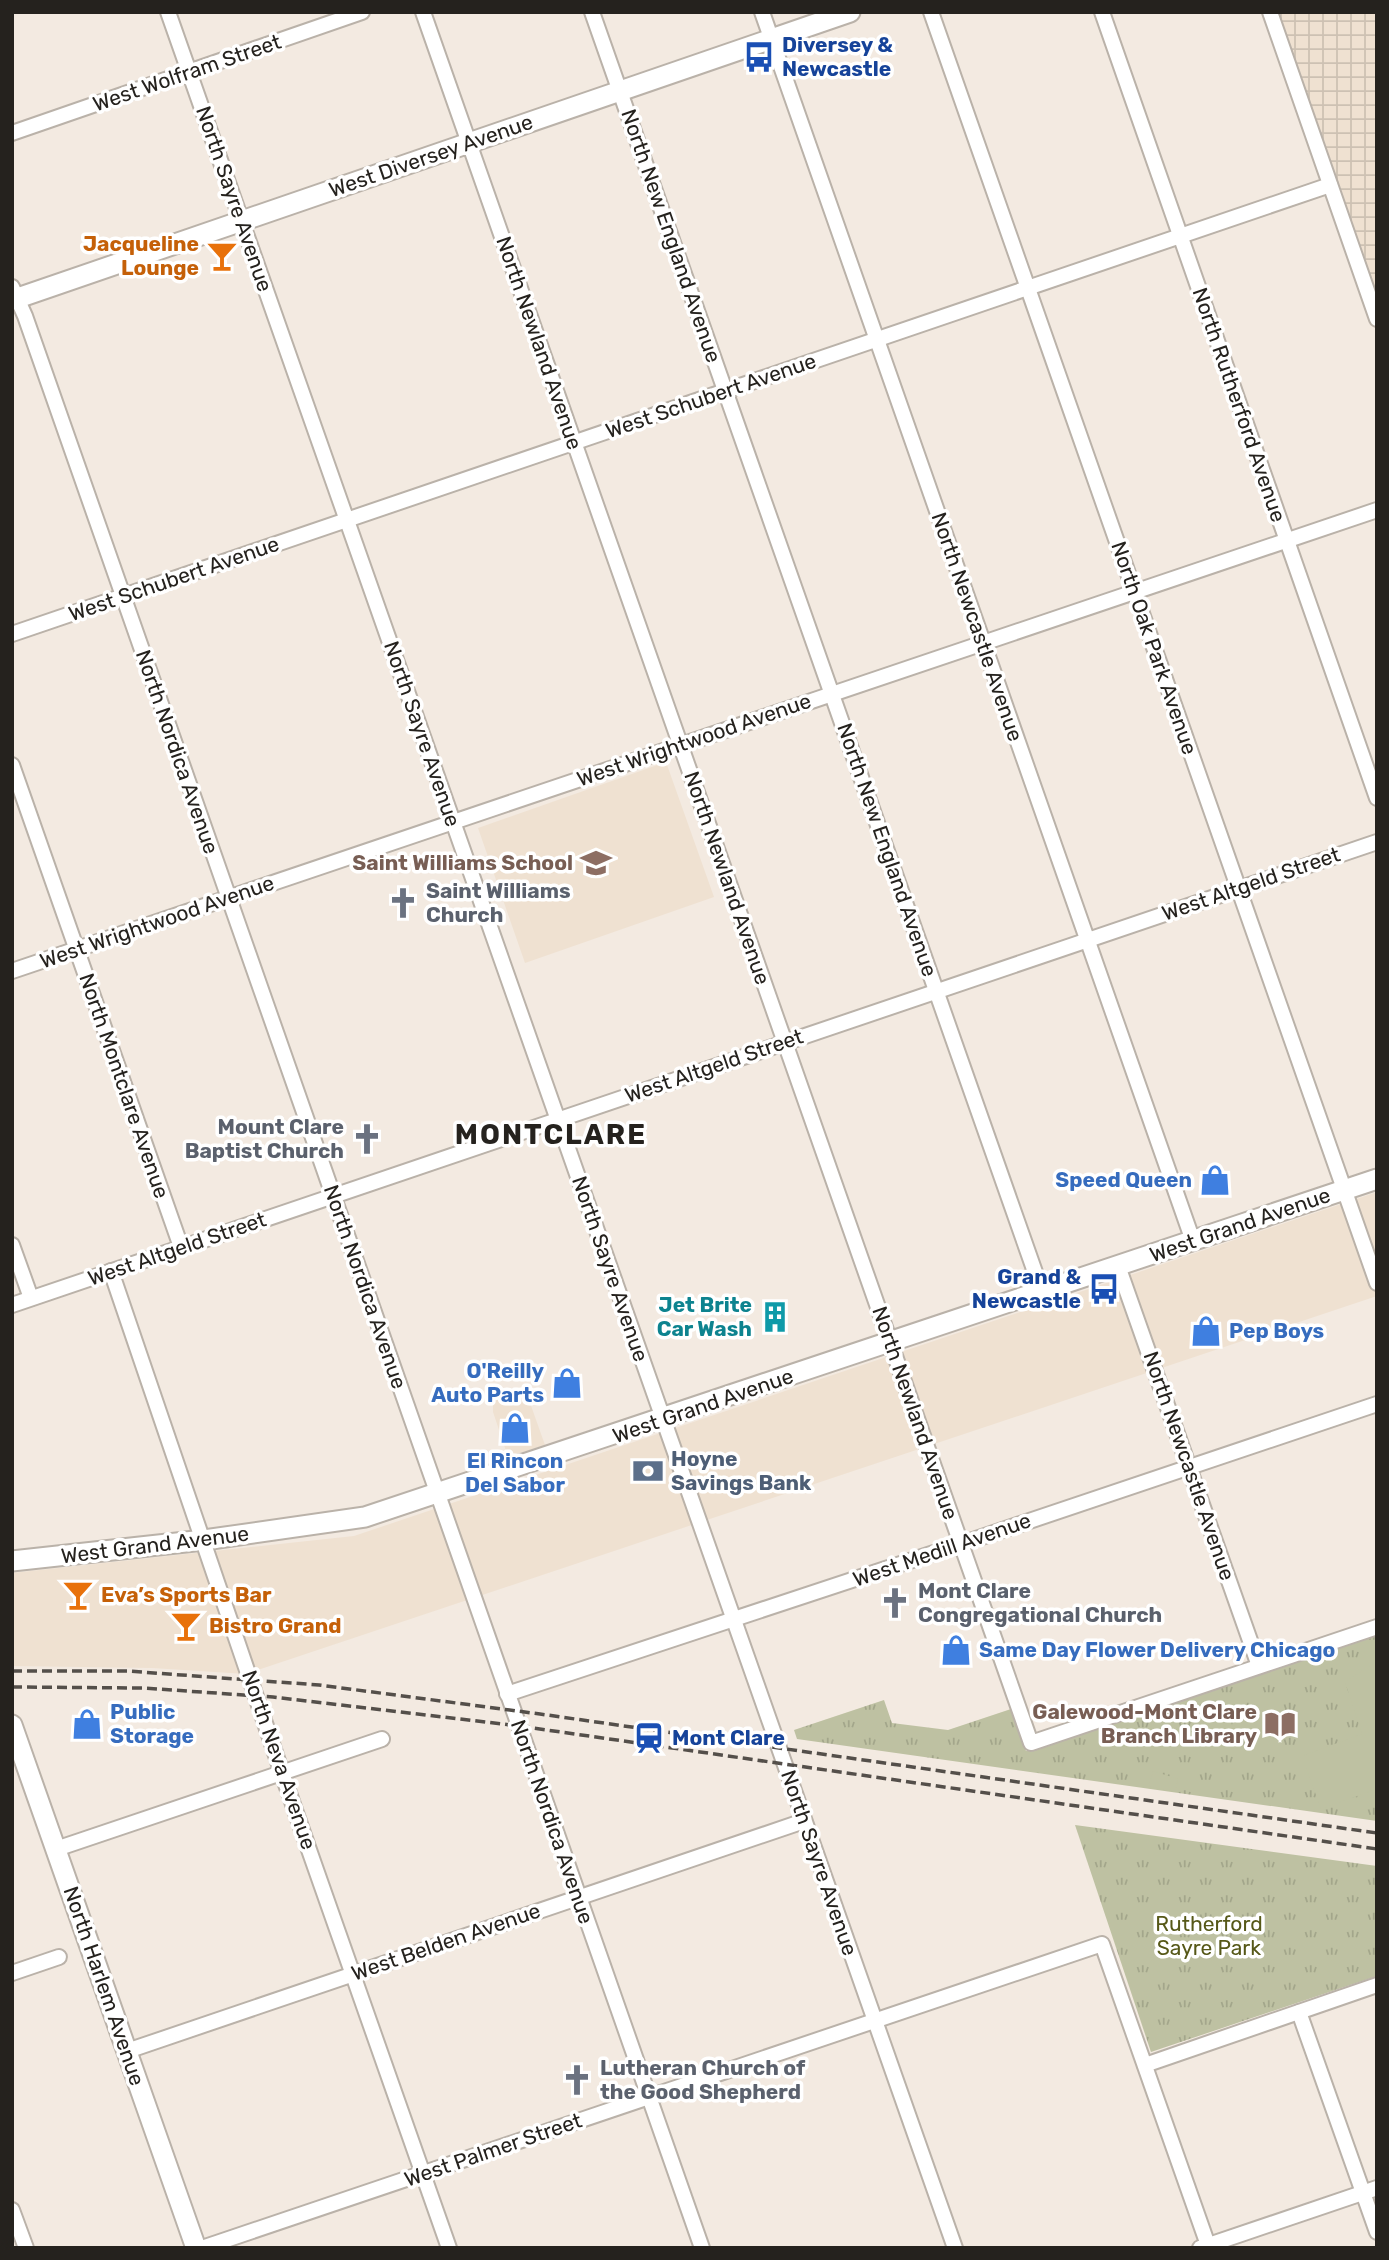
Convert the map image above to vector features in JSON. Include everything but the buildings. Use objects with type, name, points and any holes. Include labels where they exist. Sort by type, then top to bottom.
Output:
[{"type":"main road","name":"West Diversey Avenue","points":[[14,295],[242,221],[850,12]]},
{"type":"main road","name":"West Grand Avenue","points":[[12,1561],[204,1540],[354,1519],[438,1494],[1377,1179]]},
{"type":"main road","name":"North Harlem Avenue","points":[[12,1725],[196,2248]]},
{"type":"street","name":"North Sayre Avenue","points":[[168,12],[955,2248]]},
{"type":"street","name":"West Wolfram Street","points":[[12,133],[362,12]]},
{"type":"street","name":"North Newland Avenue","points":[[423,12],[1031,1743],[1259,1666]]},
{"type":"street","name":"North New England Avenue","points":[[592,12],[1042,1292]]},
{"type":"street","name":"North Newcastle Avenue","points":[[762,12],[1193,1241]]},
{"type":"street","name":"North Oak Park Avenue","points":[[931,12],[1377,1283]]},
{"type":"street","name":"North Rutherford Avenue","points":[[1102,12],[1377,798]]},
{"type":"street","points":[[1270,12],[1377,319]]},
{"type":"street","name":"West Schubert Avenue","points":[[12,634],[1330,185]]},
{"type":"street","name":"North Nordica Avenue","points":[[14,295],[123,596],[702,2248]]},
{"type":"street","name":"West Wrightwood Avenue","points":[[12,971],[1377,510]]},
{"type":"street","name":"North Montclare Avenue","points":[[12,765],[181,1247]]},
{"type":"street","name":"West Altgeld Street","points":[[12,1305],[1377,842]]},
{"type":"street","points":[[12,1245],[31,1298]]},
{"type":"street","name":"North Newcastle Avenue","points":[[1118,1266],[1259,1666]]},
{"type":"street","name":"North Neva Avenue","points":[[111,1271],[282,1773],[449,2248]]},
{"type":"street","name":"West Medill Avenue","points":[[507,1694],[1377,1404]]},
{"type":"street","points":[[1259,1666],[1377,1627]]},
{"type":"street","points":[[56,1849],[382,1739]]},
{"type":"street","name":"West Belden Avenue","points":[[127,2051],[804,1821]]},
{"type":"street","name":"West Palmer Street","points":[[202,2248],[1102,1944],[1145,2064]]},
{"type":"street","points":[[12,1973],[59,1957]]},
{"type":"street","points":[[1370,2190],[1206,2247],[1145,2064],[1377,1985]]},
{"type":"street","points":[[1299,2012],[1370,2190],[1377,2232]]},
{"type":"street","points":[[12,2210],[26,2248]]},
{"type":"shaded area","points":[[1275,12],[1377,12],[1377,303]]},
{"type":"shaded area","name":"Saint Williams School","points":[[666,762],[714,897],[525,963],[478,828]]},
{"type":"shaded area","points":[[1377,1192],[1377,1296],[246,1674],[152,1668],[12,1666],[12,1573],[354,1536]]},
{"type":"shaded area","points":[[517,1389],[529,1400],[545,1445],[508,1457],[493,1412],[493,1404],[497,1395],[506,1390]]},
{"type":"green space","points":[[1377,1635],[1377,1821],[797,1739],[794,1730],[884,1700],[892,1723],[948,1730],[1011,1709],[1026,1751]]},
{"type":"green space","points":[[1377,1661],[1377,1789],[1321,1809],[1302,1756],[1362,1734],[1345,1682]]},
{"type":"green space","points":[[1228,1713],[1234,1731],[1201,1742],[1195,1724]]},
{"type":"green space","points":[[1153,1771],[1178,1779],[1175,1792],[1149,1786]]},
{"type":"green space","name":"Rutherford Sayre Park","points":[[1075,1825],[1377,1866],[1377,1976],[1151,2052]]},
{"type":"railway","points":[[12,1671],[127,1671],[319,1685],[1377,1833]]},
{"type":"railway","points":[[12,1687],[143,1688],[273,1697],[519,1726],[1377,1849]]},
{"type":"place","name":"Diversey & Newcastle","points":[[759,57]]},
{"type":"place","name":"Jacqueline Lounge","points":[[222,256]]},
{"type":"place","name":"Saint Williams School","points":[[596,863]]},
{"type":"place","name":"Saint Williams Church","points":[[403,903]]},
{"type":"place","name":"Mount Clare Baptist Church","points":[[367,1139]]},
{"type":"place","name":"Speed Queen","points":[[1215,1180]]},
{"type":"place","name":"Grand & Newcastle","points":[[1104,1289]]},
{"type":"place","name":"Jet Brite Car Wash","points":[[775,1317]]},
{"type":"place","name":"Pep Boys","points":[[1206,1331]]},
{"type":"place","name":"O'Reilly Auto Parts","points":[[567,1383]]},
{"type":"place","name":"El Rincon Del Sabor","points":[[515,1428]]},
{"type":"place","name":"Hoyne Savings Bank","points":[[648,1471]]},
{"type":"place","name":"Eva’s Sports Bar","points":[[78,1595]]},
{"type":"place","name":"Mont Clare Congregational Church","points":[[895,1603]]},
{"type":"place","name":"Bistro Grand","points":[[186,1626]]},
{"type":"place","name":"Same Day Flower Delivery Chicago","points":[[956,1650]]},
{"type":"place","name":"Public Storage","points":[[87,1724]]},
{"type":"place","name":"Galewood-Mont Clare Branch Library","points":[[1280,1724]]},
{"type":"place","name":"Mont Clare","points":[[649,1738]]},
{"type":"place","name":"Lutheran Church of the Good Shepherd","points":[[577,2080]]},
{"type":"district","name":"MONTCLARE","points":[[551,1134]]}]
